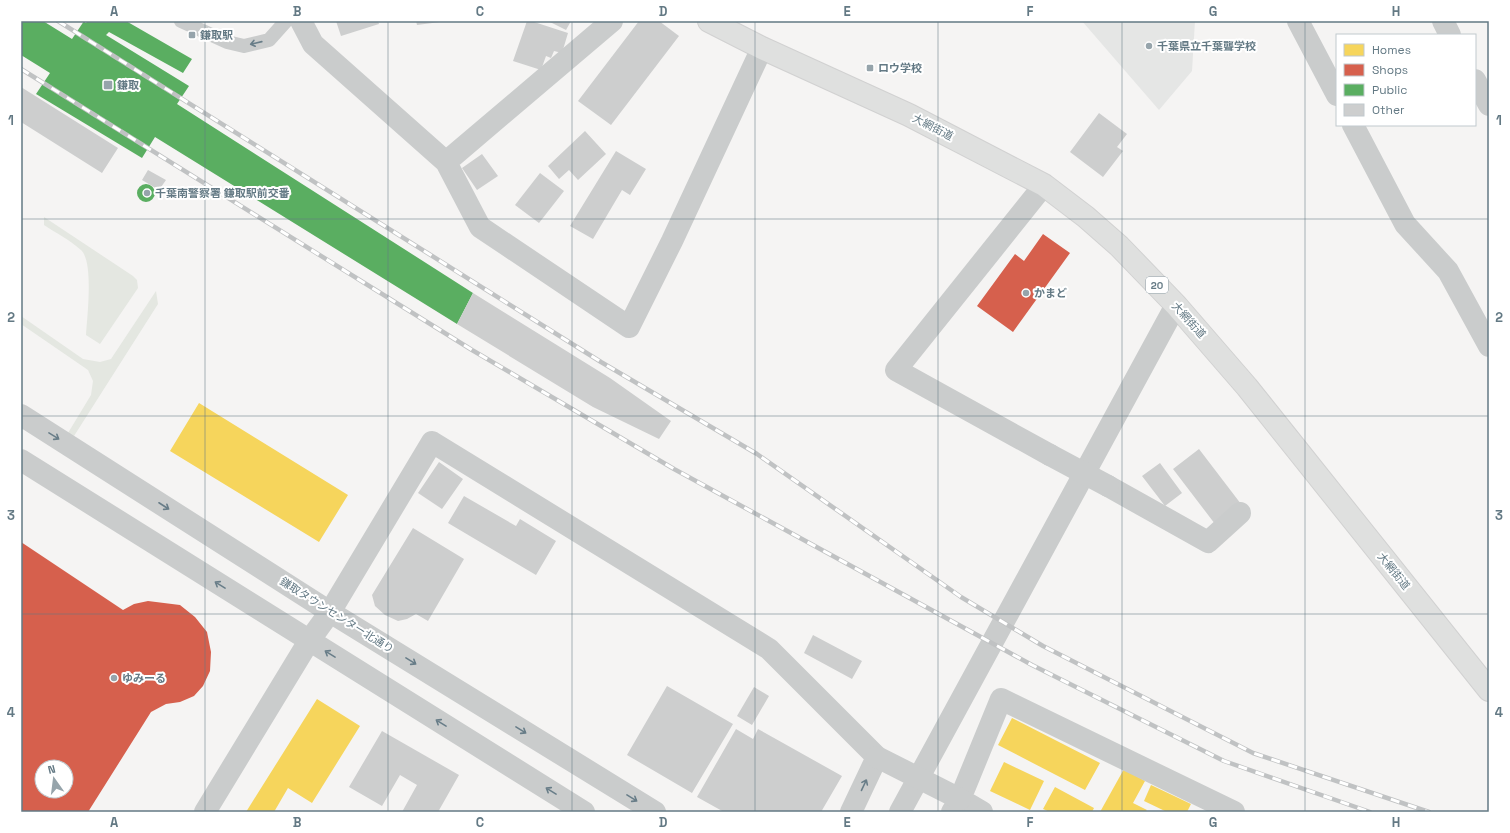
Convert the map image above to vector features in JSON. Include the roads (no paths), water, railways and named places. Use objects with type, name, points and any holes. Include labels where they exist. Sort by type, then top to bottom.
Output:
[{"type":"main road","name":"大網街道","points":[[709,21],[762,48],[909,115],[1044,185],[1086,217],[1120,246],[1176,306],[1247,387],[1489,690]]},
{"type":"street","points":[[302,21],[313,44],[446,162],[480,227],[629,327],[675,234],[762,48]]},
{"type":"street","points":[[446,162],[612,21]]},
{"type":"street","points":[[1298,21],[1336,93]]},
{"type":"street","points":[[1443,21],[1450,34]]},
{"type":"street","points":[[1476,82],[1489,105]]},
{"type":"street","points":[[1354,126],[1405,224],[1448,271],[1489,346]]},
{"type":"street","points":[[1044,185],[896,370],[1208,542],[1240,513]]},
{"type":"street","points":[[900,812],[1176,306]]},
{"type":"street","name":"鎌取タウンセンター北通り","points":[[21,415],[330,612],[654,812]]},
{"type":"street","points":[[205,812],[309,641],[330,612],[432,442],[769,649],[877,757],[956,805],[982,812]]},
{"type":"street","points":[[21,460],[584,812]]},
{"type":"street","points":[[956,805],[1001,699],[1234,812]]},
{"type":"street","points":[[851,812],[877,757]]},
{"type":"lane","points":[[181,21],[227,42],[244,46],[269,40],[286,21]]},
{"type":"railway","points":[[58,21],[601,362],[757,454],[961,597],[1043,646],[1253,753],[1429,812]]},
{"type":"railway","points":[[21,69],[472,350],[674,469],[1032,665],[1224,761],[1370,812]]},
{"type":"place","name":"鎌取駅","points":[[192,35]]},
{"type":"place","name":"千葉県立千葉聾学校","points":[[1149,46]]},
{"type":"place","name":"ロウ学校","points":[[870,68]]},
{"type":"place","name":"鎌取","points":[[108,85]]},
{"type":"place","name":"千葉南警察署 鎌取駅前交番","points":[[147,193]]},
{"type":"place","name":"かまど","points":[[1026,293]]},
{"type":"place","name":"ゆみーる","points":[[114,678]]}]
